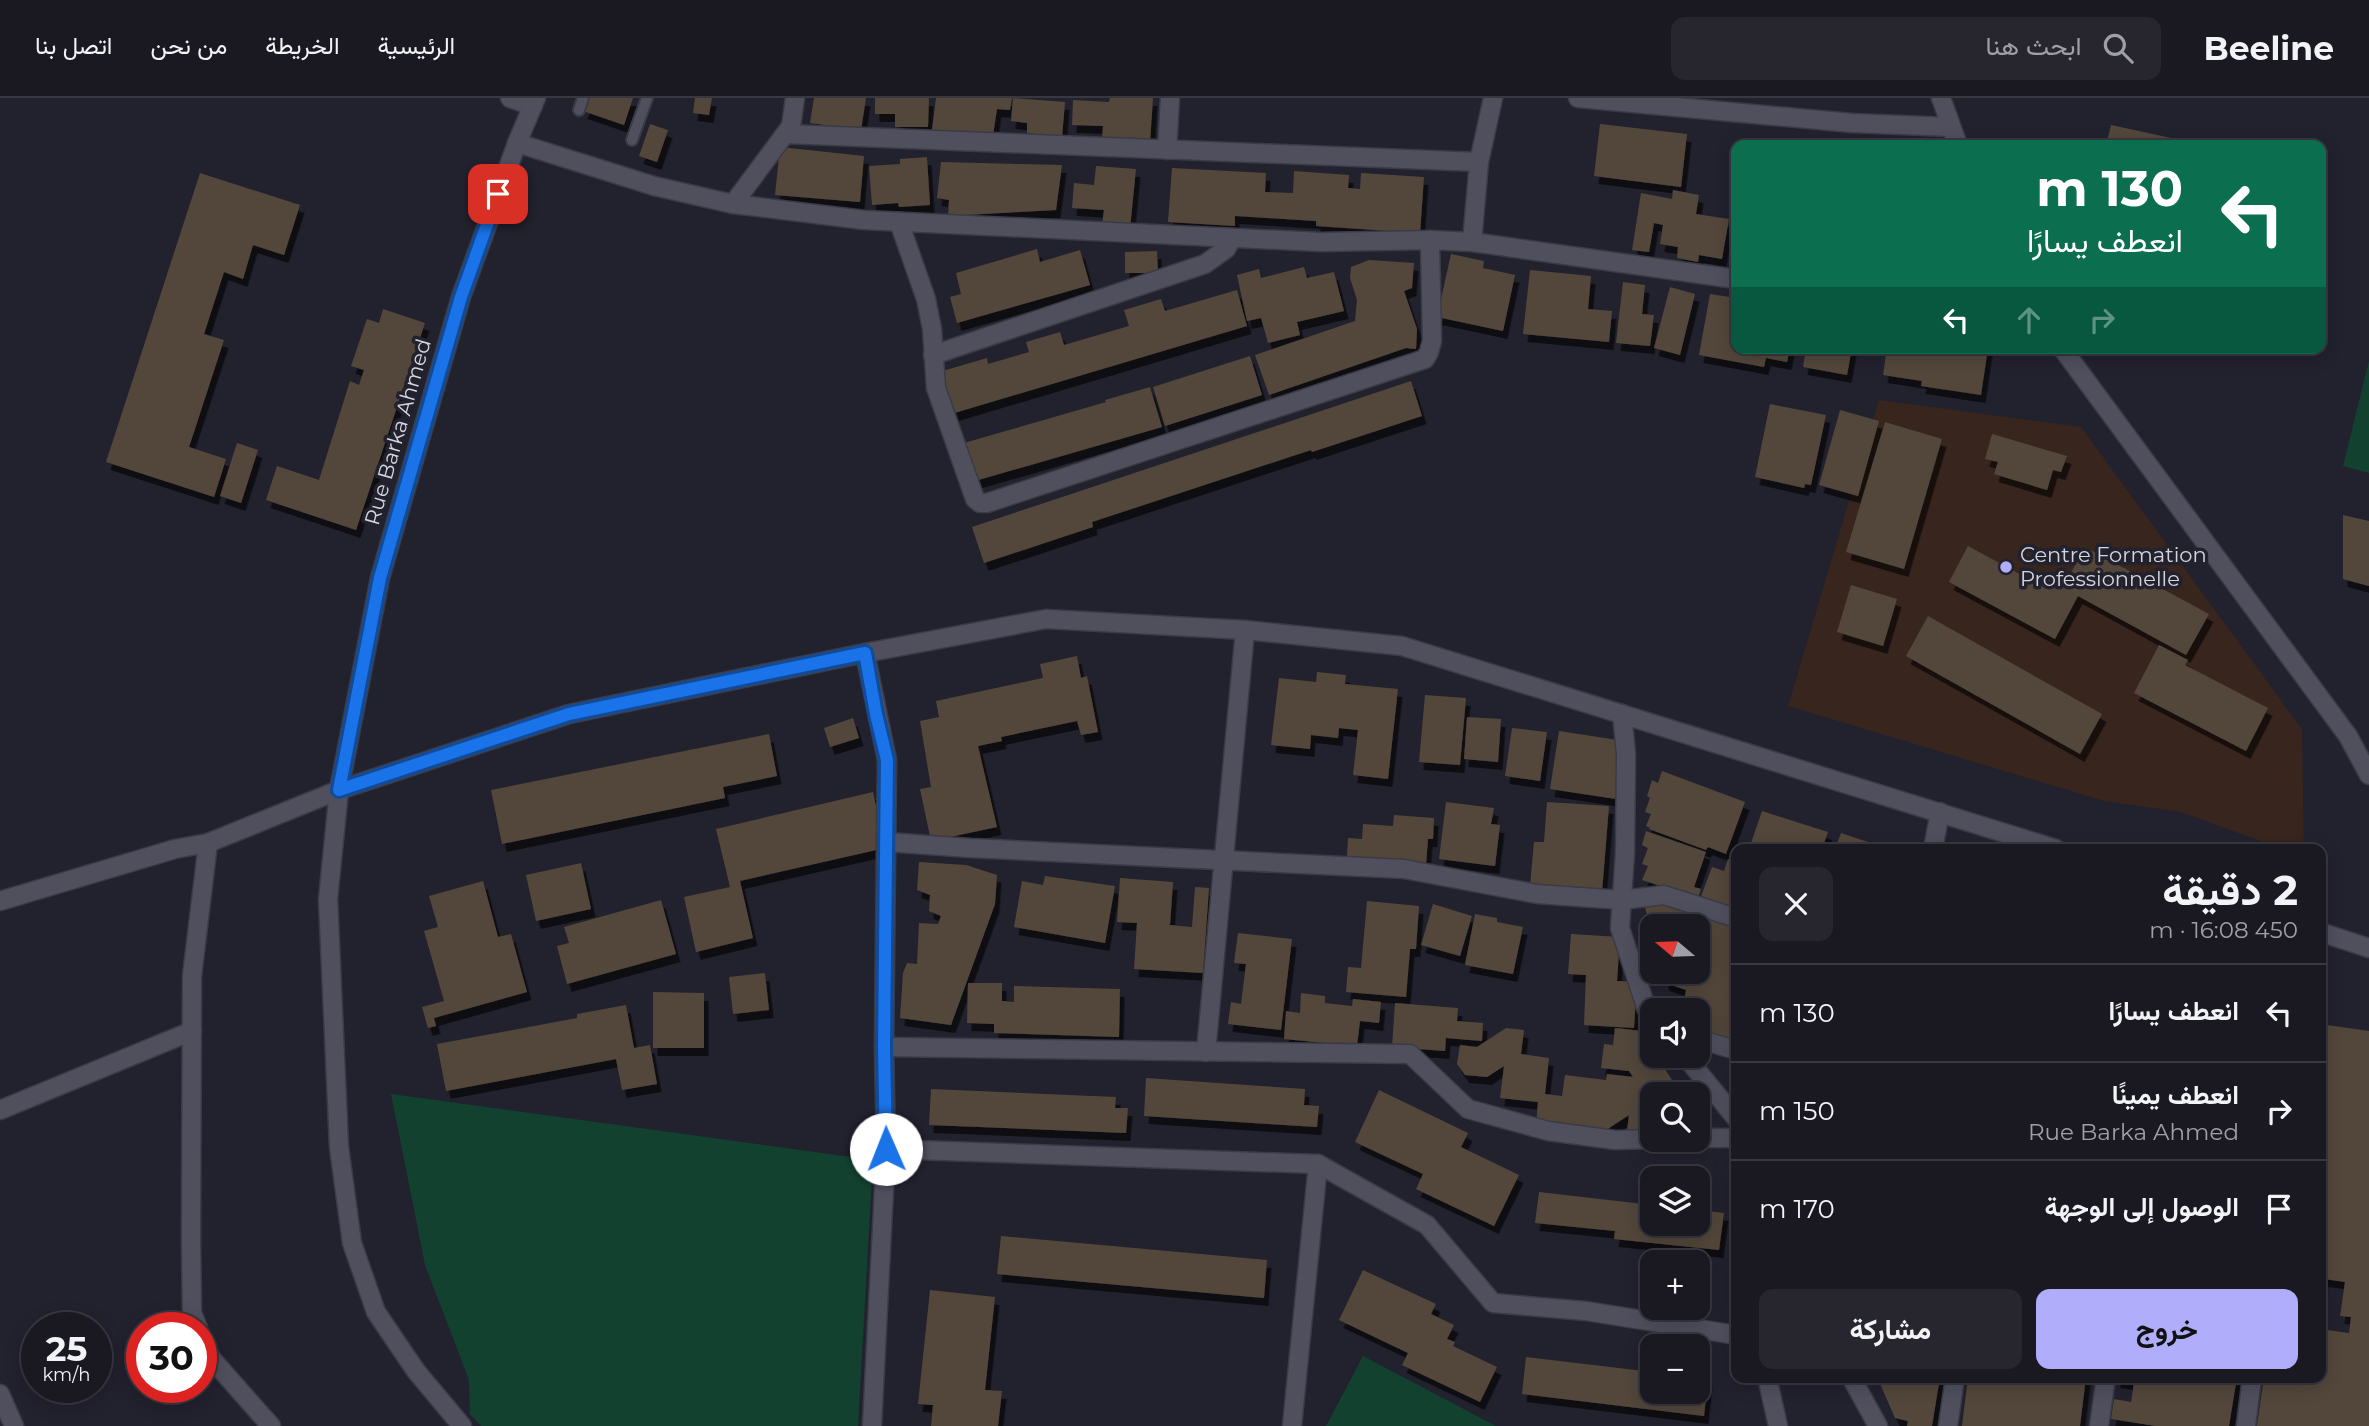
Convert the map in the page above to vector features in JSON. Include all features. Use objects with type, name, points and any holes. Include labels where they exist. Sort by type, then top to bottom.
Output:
[{"type":"street","points":[[510,98],[535,102]]},
{"type":"street","points":[[733,204],[786,134],[793,121],[795,98]]},
{"type":"street","points":[[1167,150],[1170,98]]},
{"type":"street","points":[[1472,242],[1479,162],[1493,98]]},
{"type":"street","points":[[1578,98],[1852,123],[1950,127]]},
{"type":"street","points":[[1941,98],[1956,140]]},
{"type":"street","name":"Rue Barka Ahmed","points":[[461,1426],[415,1371],[376,1312],[352,1243],[339,1147],[328,898],[339,790],[380,578],[461,297],[517,143],[535,102]]},
{"type":"street","points":[[786,134],[1479,162]]},
{"type":"street","points":[[517,143],[654,186],[733,204],[864,220],[1321,242],[1472,242],[1731,278]]},
{"type":"street","points":[[899,222],[926,299],[932,330],[936,388],[975,499],[980,503],[987,503],[1425,359],[1432,341],[1430,240]]},
{"type":"street","points":[[933,355],[1205,264],[1226,249],[1232,238]]},
{"type":"street","points":[[2066,354],[2348,736],[2369,775]]},
{"type":"street","points":[[0,901],[175,849],[208,842],[339,790],[569,714],[1046,619],[1245,630],[1402,646],[2040,844]]},
{"type":"street","points":[[1206,1052],[1245,630]]},
{"type":"street","points":[[865,653],[887,760],[884,1047],[886,1149],[872,1426]]},
{"type":"street","points":[[1622,714],[1626,754],[1620,928],[1643,998]]},
{"type":"street","points":[[1934,844],[1940,812]]},
{"type":"street","points":[[192,1312],[192,976],[208,842]]},
{"type":"street","points":[[886,842],[1404,869],[1537,894],[1622,900],[1664,895],[1731,916]]},
{"type":"street","points":[[2326,934],[2369,947]]},
{"type":"street","points":[[0,1110],[192,1031]]},
{"type":"street","points":[[1710,1042],[1731,1049]]},
{"type":"street","points":[[884,1047],[1410,1054],[1468,1109],[1548,1132],[1615,1140],[1640,1139]]},
{"type":"street","points":[[1696,1068],[1731,1112]]},
{"type":"street","points":[[1710,1139],[1731,1138]]},
{"type":"street","points":[[886,1149],[1318,1164],[1427,1225],[1493,1303],[1586,1311],[1731,1334]]},
{"type":"street","points":[[1292,1426],[1318,1164]]},
{"type":"street","points":[[217,1365],[271,1426]]},
{"type":"street","points":[[1769,1383],[1778,1426]]},
{"type":"street","points":[[1854,1383],[1878,1426]]},
{"type":"street","points":[[1948,1426],[1954,1383]]},
{"type":"street","points":[[2099,1426],[2105,1383]]},
{"type":"street","points":[[2246,1426],[2251,1383]]},
{"type":"street","points":[[0,1394],[14,1426]]},
{"type":"lane","points":[[579,110],[583,98]]},
{"type":"lane","points":[[632,140],[647,98]]},
{"type":"shaded area","name":"Centre Formation Professionnelle","points":[[1879,400],[2081,427],[2302,729],[2304,844],[2268,844],[2181,812],[2104,801],[1788,706]]},
{"type":"green space","points":[[2369,361],[2369,473],[2343,466]]},
{"type":"green space","points":[[391,1094],[873,1160],[858,1426],[481,1426],[470,1414],[469,1380],[425,1265]]},
{"type":"green space","points":[[1363,1356],[1496,1426],[1326,1426]]},
{"type":"building","points":[[588,98],[633,98],[624,125],[583,111]]},
{"type":"building","points":[[695,98],[712,98],[709,115],[693,113]]},
{"type":"building","points":[[814,98],[866,98],[861,130],[810,123]]},
{"type":"building","points":[[875,98],[929,98],[928,127],[895,127],[895,114],[875,114]]},
{"type":"building","points":[[936,98],[1012,98],[1010,110],[997,109],[993,135],[932,130]]},
{"type":"building","points":[[1013,98],[1065,102],[1062,137],[1027,133],[1027,123],[1011,121]]},
{"type":"building","points":[[1110,98],[1153,98],[1150,142],[1102,139],[1103,126],[1072,125],[1073,100],[1109,102]]},
{"type":"building","points":[[650,124],[668,130],[657,162],[639,156]]},
{"type":"building","points":[[1600,124],[1687,134],[1681,187],[1594,176]]},
{"type":"building","points":[[2111,125],[2180,140],[2107,140]]},
{"type":"building","points":[[780,147],[864,156],[860,202],[775,195]]},
{"type":"building","points":[[927,157],[930,205],[872,205],[869,166],[900,164],[900,159]]},
{"type":"building","points":[[941,162],[1062,165],[1056,210],[948,216],[949,200],[937,198]]},
{"type":"building","points":[[1096,166],[1136,169],[1130,228],[1102,225],[1104,210],[1072,208],[1074,183],[1094,185]]},
{"type":"building","points":[[1172,168],[1266,173],[1265,192],[1293,193],[1294,171],[1349,175],[1348,188],[1360,189],[1361,173],[1424,177],[1420,233],[1316,226],[1316,221],[1235,216],[1235,226],[1168,222]]},
{"type":"building","points":[[200,173],[300,205],[284,255],[253,245],[243,279],[224,272],[204,334],[224,340],[189,447],[226,459],[214,497],[106,462]]},
{"type":"building","points":[[1673,190],[1699,195],[1696,214],[1729,219],[1722,259],[1699,255],[1698,262],[1677,258],[1678,247],[1660,244],[1663,225],[1654,223],[1649,252],[1632,250],[1641,193],[1672,199]]},
{"type":"building","points":[[1037,249],[1040,262],[1080,250],[1090,285],[957,323],[950,297],[961,294],[956,273]]},
{"type":"building","points":[[1157,251],[1158,273],[1125,273],[1125,252]]},
{"type":"building","points":[[1451,254],[1484,261],[1483,268],[1515,275],[1503,331],[1437,317]]},
{"type":"building","points":[[1369,260],[1414,263],[1412,288],[1404,291],[1417,329],[1416,349],[1406,348],[1269,395],[1255,355],[1355,321],[1357,300],[1350,278],[1351,267]]},
{"type":"building","points":[[1304,267],[1307,278],[1334,272],[1344,311],[1297,322],[1300,335],[1268,343],[1261,318],[1247,321],[1237,275],[1259,269],[1261,278]]},
{"type":"building","points":[[1530,270],[1591,276],[1588,309],[1612,311],[1609,342],[1523,334]]},
{"type":"building","points":[[1623,282],[1645,285],[1642,314],[1654,315],[1650,346],[1616,343]]},
{"type":"building","points":[[1670,287],[1695,294],[1680,355],[1654,348]]},
{"type":"building","points":[[1237,290],[1247,326],[951,414],[939,372],[987,358],[988,364],[1029,352],[1026,342],[1060,332],[1064,345],[1129,326],[1124,310],[1161,299],[1165,311]]},
{"type":"building","points":[[1710,294],[1731,297],[1731,354],[1789,354],[1787,362],[1766,358],[1764,367],[1699,355]]},
{"type":"building","points":[[383,309],[425,323],[356,530],[266,500],[277,466],[319,480],[350,381],[359,385],[364,370],[351,366],[367,319],[379,323]]},
{"type":"building","points":[[1805,354],[1851,354],[1847,375],[1803,367]]},
{"type":"building","points":[[1886,354],[1987,354],[1981,395],[1921,386],[1922,381],[1883,375]]},
{"type":"building","points":[[1250,356],[1262,395],[1165,426],[1153,387]]},
{"type":"building","points":[[1411,381],[1422,416],[1092,522],[1093,527],[984,563],[972,527]]},
{"type":"building","points":[[1150,387],[1162,427],[975,481],[964,443]]},
{"type":"building","points":[[1770,404],[1826,415],[1811,485],[1805,484],[1804,488],[1755,477]]},
{"type":"building","points":[[1840,410],[1879,421],[1858,496],[1819,485]]},
{"type":"building","points":[[1885,422],[1942,439],[1904,569],[1846,552]]},
{"type":"building","points":[[1992,434],[2067,456],[2061,472],[2053,470],[2047,490],[1994,474],[1998,462],[1985,459]]},
{"type":"building","points":[[237,443],[258,450],[241,503],[220,496]]},
{"type":"building","points":[[2343,515],[2369,521],[2369,586],[2343,579]]},
{"type":"building","points":[[1968,546],[2042,586],[2049,573],[2066,582],[2085,547],[2209,614],[2186,655],[2078,596],[2055,639],[1949,582]]},
{"type":"building","points":[[1851,585],[1897,599],[1883,646],[1837,632]]},
{"type":"building","points":[[1928,616],[2102,714],[2080,754],[1906,656]]},
{"type":"building","points":[[2159,645],[2188,660],[2185,665],[2268,708],[2246,751],[2134,693]]},
{"type":"building","points":[[1077,656],[1081,678],[1087,676],[1098,732],[1081,735],[1077,721],[1001,737],[1002,741],[978,746],[997,827],[931,841],[920,789],[931,787],[920,721],[939,717],[936,701],[1043,678],[1040,664]]},
{"type":"building","points":[[1317,672],[1346,675],[1345,684],[1398,689],[1388,779],[1353,775],[1358,730],[1339,728],[1338,738],[1311,735],[1310,749],[1271,745],[1279,678],[1316,682]]},
{"type":"building","points":[[1425,695],[1466,698],[1460,765],[1419,762]]},
{"type":"building","points":[[1467,717],[1501,719],[1498,762],[1464,759]]},
{"type":"building","points":[[853,718],[859,738],[830,747],[824,728]]},
{"type":"building","points":[[1512,728],[1547,732],[1540,781],[1505,776]]},
{"type":"building","points":[[1559,731],[1624,741],[1616,799],[1550,789]]},
{"type":"building","points":[[769,734],[777,776],[723,787],[725,798],[502,844],[491,790]]},
{"type":"building","points":[[1662,771],[1745,802],[1726,854],[1708,847],[1706,850],[1646,826],[1651,814],[1645,812],[1650,798],[1647,796],[1652,780],[1658,783]]},
{"type":"building","points":[[873,792],[885,848],[740,881],[753,938],[696,952],[684,897],[730,887],[716,829]]},
{"type":"building","points":[[1446,802],[1494,808],[1491,824],[1500,825],[1495,866],[1439,859]]},
{"type":"building","points":[[1547,802],[1609,806],[1602,892],[1530,886],[1534,842],[1544,842]]},
{"type":"building","points":[[1762,811],[1828,832],[1824,844],[1751,844]]},
{"type":"building","points":[[1394,815],[1434,818],[1433,839],[1428,839],[1426,864],[1347,857],[1348,838],[1362,839],[1363,824],[1393,826]]},
{"type":"building","points":[[1646,831],[1706,852],[1694,887],[1701,889],[1698,898],[1642,880],[1648,866],[1642,864],[1648,848],[1642,845]]},
{"type":"building","points":[[1841,833],[1874,844],[1837,844]]},
{"type":"building","points":[[1728,859],[1731,860],[1731,910],[1700,899],[1712,867],[1724,871]]},
{"type":"building","points":[[919,862],[966,865],[997,875],[995,904],[951,1025],[900,1018],[903,973],[907,963],[917,964],[919,923],[938,924],[941,916],[929,911],[930,895],[917,890]]},
{"type":"building","points":[[581,863],[591,909],[536,921],[526,875]]},
{"type":"building","points":[[1045,876],[1115,886],[1105,943],[1014,927],[1022,881],[1043,885]]},
{"type":"building","points":[[1120,878],[1173,882],[1170,925],[1192,927],[1195,887],[1209,888],[1203,973],[1134,969],[1137,923],[1117,922]]},
{"type":"building","points":[[483,881],[498,937],[511,934],[527,992],[434,1018],[436,1026],[428,1028],[422,1007],[444,1001],[424,931],[438,927],[429,896]]},
{"type":"building","points":[[1656,899],[1699,914],[1647,914],[1644,903]]},
{"type":"building","points":[[661,900],[676,954],[567,984],[557,946],[569,943],[564,927]]},
{"type":"building","points":[[1367,901],[1419,906],[1416,949],[1410,949],[1406,997],[1346,992],[1348,967],[1361,968]]},
{"type":"building","points":[[1433,904],[1472,916],[1460,956],[1421,945]]},
{"type":"building","points":[[1475,914],[1523,927],[1513,974],[1465,965]]},
{"type":"building","points":[[1710,918],[1731,925],[1731,1045],[1710,1038],[1710,998],[1685,998],[1686,990],[1668,984],[1710,984]]},
{"type":"building","points":[[1238,933],[1292,939],[1281,1030],[1228,1024],[1231,1002],[1241,1004],[1246,964],[1234,963]]},
{"type":"building","points":[[1571,934],[1620,937],[1617,981],[1637,982],[1634,1028],[1584,1025],[1586,975],[1568,974]]},
{"type":"building","points":[[765,973],[769,1010],[733,1014],[729,977]]},
{"type":"building","points":[[968,983],[1002,983],[1002,1001],[1014,1002],[1014,986],[1120,989],[1119,1037],[994,1033],[994,1024],[967,1023]]},
{"type":"building","points":[[653,992],[704,993],[704,1048],[653,1048]]},
{"type":"building","points":[[1301,993],[1325,996],[1325,1003],[1352,1006],[1353,999],[1381,1002],[1379,1023],[1360,1021],[1357,1046],[1284,1039],[1286,1011],[1300,1013]]},
{"type":"building","points":[[1395,1003],[1458,1008],[1457,1021],[1483,1023],[1482,1041],[1446,1038],[1445,1051],[1392,1047]]},
{"type":"building","points":[[626,1005],[634,1048],[650,1045],[657,1084],[622,1090],[616,1059],[446,1091],[437,1044],[577,1018],[577,1014]]},
{"type":"building","points":[[2326,1025],[2369,1031],[2369,1426],[2257,1426],[2263,1383],[2326,1383],[2327,1330],[2349,1333],[2351,1317],[2340,1316],[2345,1282],[2326,1279]]},
{"type":"building","points":[[1506,1028],[1524,1030],[1521,1054],[1549,1058],[1545,1094],[1562,1096],[1565,1075],[1606,1080],[1607,1074],[1633,1077],[1629,1071],[1601,1068],[1604,1044],[1613,1045],[1615,1028],[1640,1031],[1640,1068],[1664,1068],[1673,1082],[1640,1082],[1640,1132],[1627,1131],[1629,1115],[1600,1134],[1536,1126],[1538,1102],[1500,1098],[1504,1066],[1487,1077],[1465,1075],[1457,1064],[1460,1045],[1477,1047]]},
{"type":"building","points":[[1146,1078],[1305,1089],[1304,1105],[1319,1106],[1317,1127],[1144,1116]]},
{"type":"building","points":[[931,1089],[1116,1097],[1115,1108],[1128,1108],[1126,1133],[929,1125]]},
{"type":"building","points":[[1379,1090],[1468,1133],[1461,1147],[1519,1175],[1494,1226],[1416,1189],[1423,1174],[1355,1142]]},
{"type":"building","points":[[1539,1192],[1640,1204],[1640,1236],[1710,1236],[1710,1211],[1724,1213],[1719,1250],[1614,1239],[1615,1231],[1535,1223]]},
{"type":"building","points":[[1001,1236],[1267,1260],[1264,1298],[997,1274]]},
{"type":"building","points":[[1363,1270],[1436,1304],[1431,1314],[1454,1325],[1447,1339],[1455,1342],[1453,1346],[1497,1367],[1480,1402],[1402,1365],[1408,1353],[1339,1320]]},
{"type":"building","points":[[930,1290],[995,1297],[985,1390],[1002,1391],[998,1426],[931,1426],[933,1405],[918,1404]]},
{"type":"building","points":[[1526,1357],[1640,1371],[1640,1404],[1705,1404],[1704,1416],[1522,1394]]},
{"type":"building","points":[[1880,1383],[1939,1383],[1932,1426],[1907,1426],[1908,1421],[1895,1418]]},
{"type":"building","points":[[1967,1383],[2085,1383],[2080,1426],[1962,1426]]},
{"type":"building","points":[[2134,1383],[2236,1383],[2229,1426],[2156,1426],[2111,1419],[2114,1399],[2131,1402]]},
{"type":"place","name":"Centre Formation Professionnelle","points":[[2006,567]]},
{"type":"route","points":[[498,194],[461,297],[380,578],[339,790],[569,714],[865,653],[887,760],[884,1047],[886,1149]]}]
